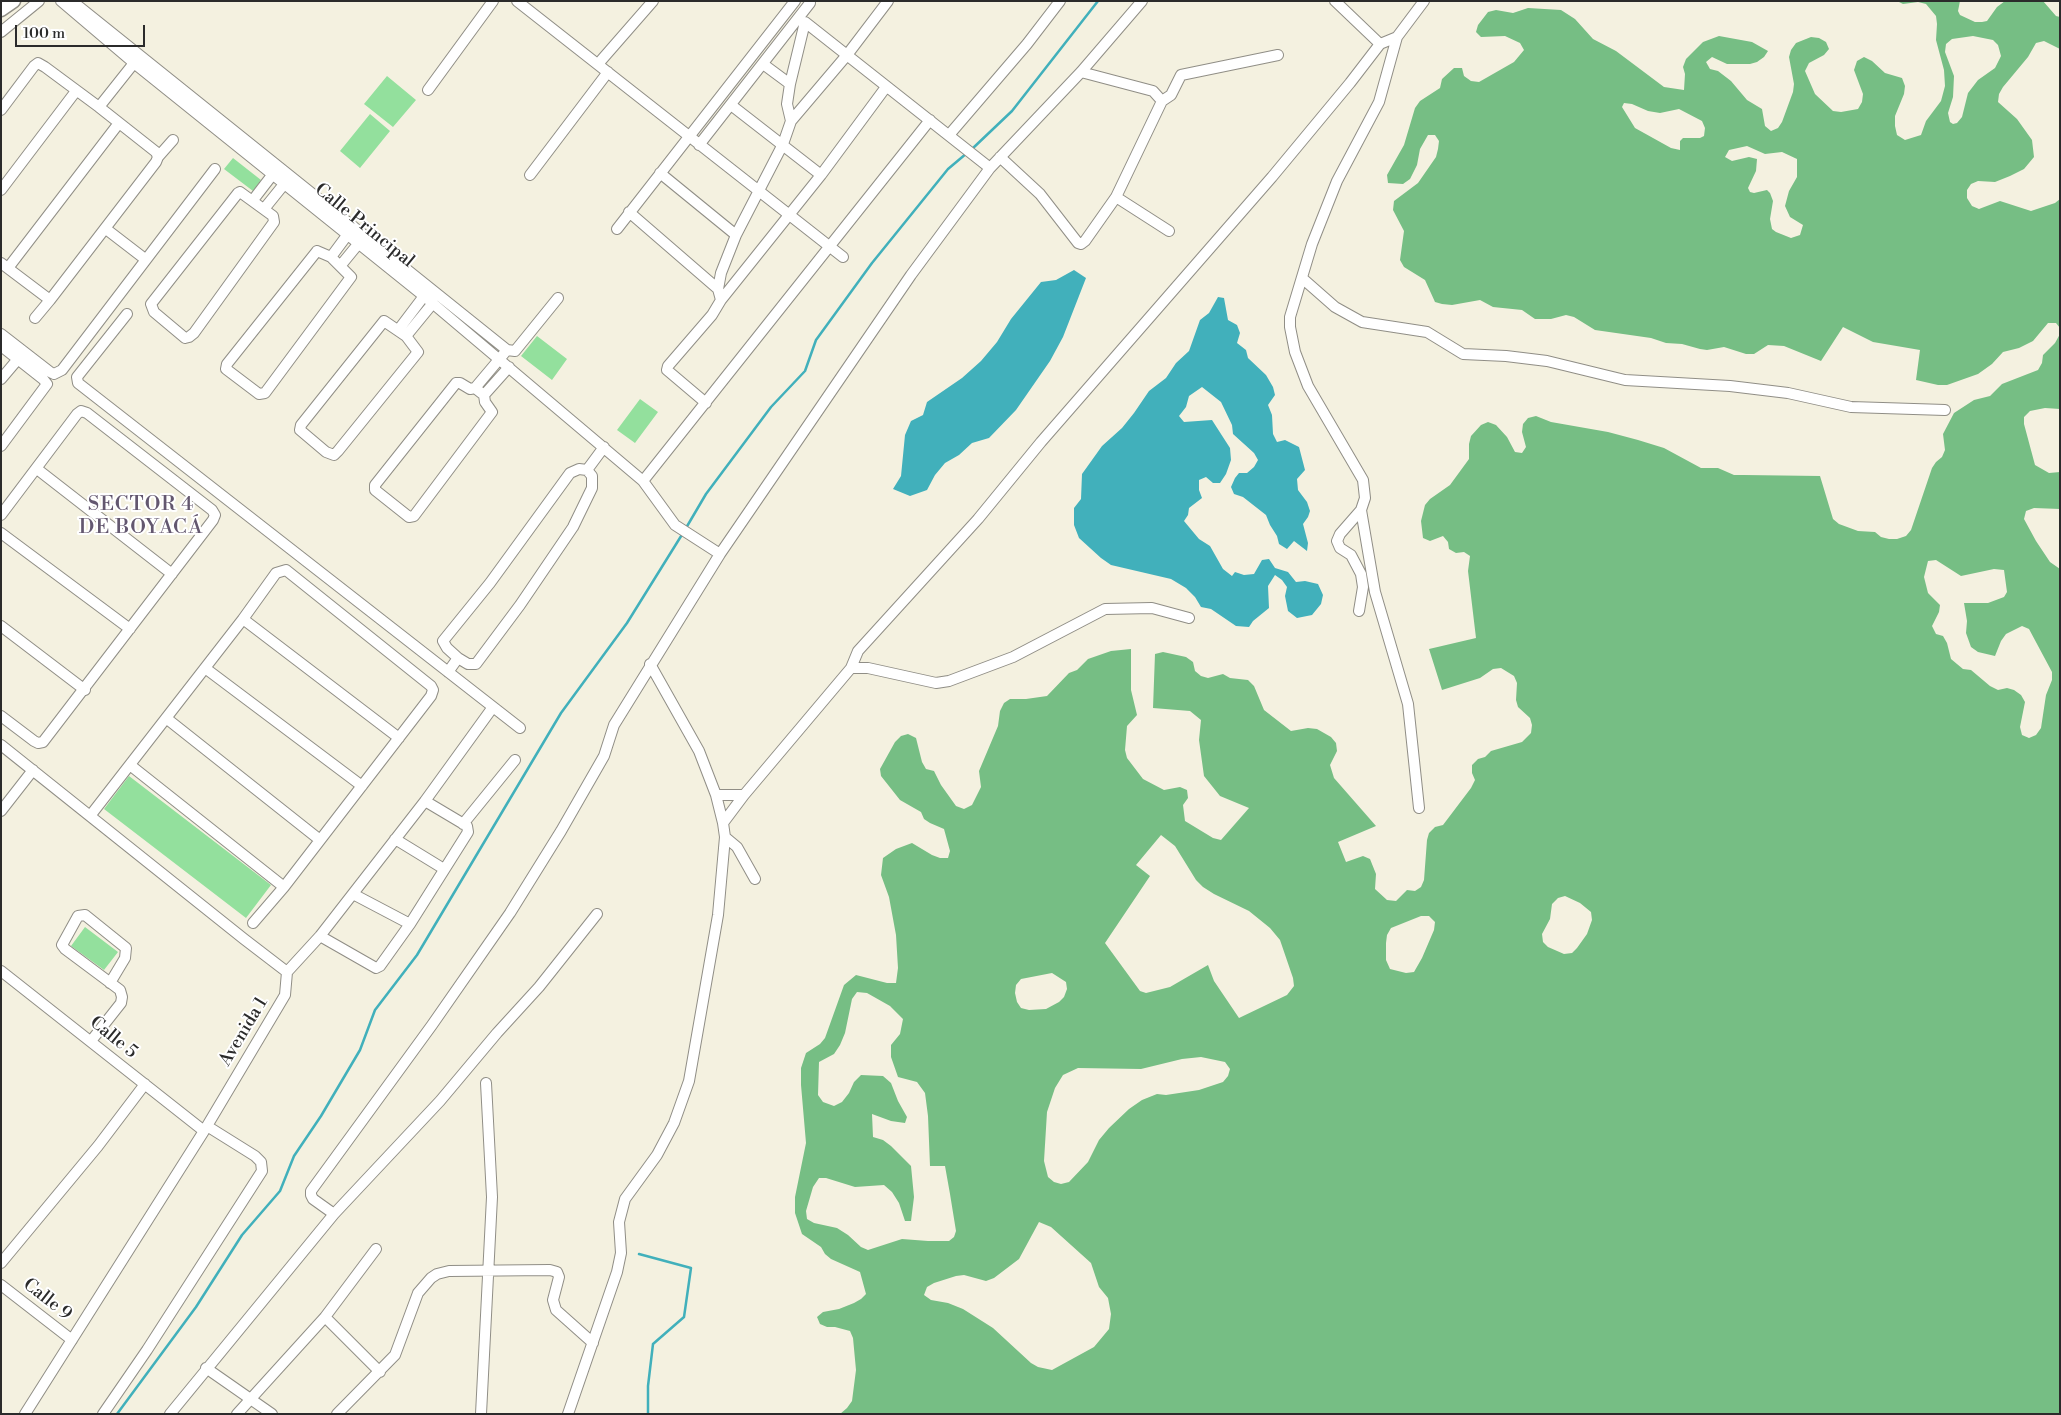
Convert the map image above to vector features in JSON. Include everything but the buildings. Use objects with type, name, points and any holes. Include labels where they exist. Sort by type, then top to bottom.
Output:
[{"type":"street","points":[[1,10],[14,1]]},
{"type":"street","points":[[1,32],[39,1]]},
{"type":"street","name":"Calle Principal","points":[[61,1],[134,64],[285,183],[499,358],[643,481],[675,525],[720,554]]},
{"type":"street","points":[[72,1],[507,350],[515,351],[558,298]]},
{"type":"street","points":[[428,90],[492,1]]},
{"type":"street","points":[[517,1],[843,257]]},
{"type":"street","points":[[598,64],[653,1]]},
{"type":"street","points":[[616,229],[795,1]]},
{"type":"street","points":[[721,300],[718,289],[720,273],[736,235],[760,192],[783,144],[791,121],[847,55],[888,1]]},
{"type":"street","points":[[951,138],[1028,44],[1060,1]]},
{"type":"street","points":[[334,1214],[314,1199],[311,1196],[311,1192],[432,1025],[510,913],[561,831],[604,756],[614,725],[650,664],[720,554],[987,166],[1000,156],[1081,72],[1142,1]]},
{"type":"street","points":[[1334,1],[1380,44]]},
{"type":"street","points":[[1359,611],[1363,587],[1361,574],[1351,555],[1340,548],[1337,542],[1340,534],[1361,510],[1365,498],[1363,480],[1308,386],[1295,352],[1290,317],[1312,244],[1337,181],[1379,102],[1397,37],[1424,1]]},
{"type":"street","points":[[699,145],[811,2]]},
{"type":"street","points":[[791,121],[787,104],[790,84],[811,2]]},
{"type":"street","points":[[805,22],[987,166]]},
{"type":"street","points":[[723,823],[851,668],[858,651],[978,519],[1041,442],[1272,177],[1380,44],[1397,37]]},
{"type":"street","points":[[1000,156],[1040,194],[1078,243],[1081,244],[1116,197],[1162,101],[1171,95],[1180,75],[1278,55]]},
{"type":"street","points":[[1,110],[34,66],[38,64],[45,66],[156,152],[158,156]]},
{"type":"street","points":[[99,107],[134,64]]},
{"type":"street","points":[[763,64],[790,84]]},
{"type":"street","points":[[530,175],[608,72]]},
{"type":"street","points":[[1081,72],[1153,91],[1162,101]]},
{"type":"street","points":[[706,403],[667,370],[668,366],[712,315],[721,300],[821,175],[886,87]]},
{"type":"street","points":[[1,190],[76,91]]},
{"type":"street","points":[[731,105],[821,175]]},
{"type":"street","points":[[643,481],[930,120]]},
{"type":"street","points":[[50,300],[4,265],[119,123]]},
{"type":"street","points":[[35,318],[106,229],[156,162],[158,156],[173,140]]},
{"type":"street","points":[[1,334],[50,372],[58,373],[69,363],[145,259],[215,169]]},
{"type":"street","points":[[660,173],[736,235]]},
{"type":"street","points":[[252,200],[273,174]]},
{"type":"street","points":[[264,209],[285,183]]},
{"type":"street","points":[[238,193],[245,194],[252,200],[273,216],[274,222],[194,333],[185,338],[154,312],[152,304],[238,193]]},
{"type":"street","points":[[1116,197],[1169,231]]},
{"type":"street","points":[[629,212],[718,289]]},
{"type":"street","points":[[106,229],[145,259]]},
{"type":"street","points":[[332,257],[348,234]]},
{"type":"street","points":[[341,265],[359,243]]},
{"type":"street","points":[[317,251],[332,257],[341,265],[350,277],[265,393],[259,394],[226,369],[227,364],[314,253],[317,251]]},
{"type":"street","points":[[1302,278],[1335,307],[1362,322],[1427,332],[1463,354],[1506,356],[1547,361],[1625,380],[1730,386],[1788,393],[1851,406],[1944,410]]},
{"type":"street","points":[[403,332],[424,296]]},
{"type":"street","points":[[403,332],[433,303]]},
{"type":"street","points":[[127,314],[77,377],[78,383],[520,728]]},
{"type":"street","points":[[384,321],[403,332],[418,352],[338,450],[334,454],[326,452],[300,430],[301,425],[384,321]]},
{"type":"street","points":[[1,346],[47,384],[1,446]]},
{"type":"street","points":[[475,388],[507,350]]},
{"type":"street","points":[[1,380],[18,359]]},
{"type":"street","points":[[484,395],[509,367]]},
{"type":"street","points":[[456,383],[460,383],[470,389],[475,388],[484,395],[485,402],[492,412],[414,516],[409,517],[375,490],[376,485],[456,383]]},
{"type":"street","points":[[1,515],[81,411],[212,510],[214,515],[213,520],[85,690],[43,742],[38,744],[1,716]]},
{"type":"street","points":[[587,470],[604,448]]},
{"type":"street","points":[[37,468],[172,574]]},
{"type":"street","points":[[579,469],[587,470],[592,476],[592,488],[573,527],[541,574],[476,664],[468,664],[458,658],[447,648],[443,641],[490,582],[570,473],[579,469]]},
{"type":"street","points":[[1361,510],[1375,592],[1408,704],[1419,808]]},
{"type":"street","points":[[1,533],[130,629]]},
{"type":"street","points":[[90,816],[244,619],[276,573],[286,570],[431,686],[433,690],[431,696],[284,887],[253,923]]},
{"type":"street","points":[[851,668],[868,668],[936,683],[949,681],[1012,657],[1105,609],[1152,608],[1189,618]]},
{"type":"street","points":[[244,619],[399,738]]},
{"type":"street","points":[[1,626],[85,690]]},
{"type":"street","points":[[448,672],[458,658]]},
{"type":"street","points":[[568,1414],[617,1272],[621,1253],[619,1222],[625,1199],[657,1155],[674,1123],[689,1081],[718,915],[725,837],[716,795],[699,751],[650,664]]},
{"type":"street","points":[[205,668],[362,786]]},
{"type":"street","points":[[1,745],[287,972],[320,936],[395,840],[492,707]]},
{"type":"street","points":[[166,718],[320,840]]},
{"type":"street","points":[[463,824],[515,760]]},
{"type":"street","points":[[130,765],[284,887]]},
{"type":"street","points":[[1,811],[33,770]]},
{"type":"street","points":[[716,795],[744,796]]},
{"type":"street","points":[[320,936],[376,968],[410,924],[468,832],[468,828],[463,824],[425,801]]},
{"type":"street","points":[[725,837],[737,848],[755,879]]},
{"type":"street","points":[[395,840],[444,869]]},
{"type":"street","points":[[352,894],[410,924]]},
{"type":"street","points":[[170,1414],[334,1214],[440,1101],[538,987],[597,914]]},
{"type":"street","points":[[91,1041],[121,1003],[122,997],[120,990],[62,945],[78,916],[86,915],[126,948],[125,958],[110,982]]},
{"type":"street","name":"Calle 5","points":[[1,971],[144,1084],[206,1129],[255,1156],[260,1162],[262,1171],[147,1350],[103,1414]]},
{"type":"street","name":"Avenida 1","points":[[24,1414],[206,1129],[285,995],[287,972]]},
{"type":"street","points":[[481,1414],[492,1197],[486,1083]]},
{"type":"street","points":[[1,1263],[98,1146],[144,1084]]},
{"type":"street","points":[[237,1414],[325,1317],[376,1249]]},
{"type":"street","points":[[338,1414],[395,1355],[418,1293],[437,1274],[449,1271],[550,1270],[557,1272],[560,1277],[553,1300],[556,1310],[593,1343]]},
{"type":"street","name":"Calle 9","points":[[1,1285],[72,1340]]},
{"type":"street","points":[[325,1317],[380,1372]]},
{"type":"street","points":[[206,1368],[272,1414]]},
{"type":"green space","points":[[1897,1],[1960,1],[1958,11],[1960,15],[1975,22],[1982,22],[1987,21],[1997,7],[2005,1],[2043,1],[2056,16],[2060,17],[2060,49],[2044,41],[2036,43],[2028,57],[1999,94],[1998,102],[2017,119],[2032,140],[2034,157],[2024,169],[2010,176],[1995,182],[1978,181],[1971,184],[1967,190],[1967,198],[1972,206],[1979,209],[2000,201],[2031,211],[2055,203],[2060,199],[2060,328],[2056,323],[2048,323],[2033,341],[2019,348],[2003,352],[1992,364],[1978,374],[1947,385],[1916,380],[1920,350],[1873,342],[1843,327],[1821,361],[1784,346],[1768,345],[1754,354],[1746,354],[1724,347],[1707,350],[1682,344],[1666,343],[1651,338],[1595,330],[1574,317],[1566,315],[1551,319],[1535,319],[1522,310],[1493,307],[1480,300],[1452,305],[1442,304],[1435,302],[1425,280],[1404,267],[1400,260],[1404,231],[1393,210],[1394,201],[1418,183],[1436,157],[1439,141],[1435,135],[1428,135],[1420,149],[1417,165],[1410,179],[1403,184],[1388,183],[1387,175],[1404,145],[1415,108],[1420,101],[1440,88],[1442,79],[1454,68],[1462,68],[1464,76],[1471,81],[1479,82],[1514,62],[1524,50],[1520,43],[1505,36],[1481,37],[1476,32],[1478,25],[1488,12],[1496,10],[1513,13],[1528,8],[1561,10],[1575,19],[1593,39],[1616,51],[1664,87],[1684,90],[1685,74],[1683,67],[1686,59],[1703,42],[1719,36],[1752,42],[1768,51],[1757,62],[1750,64],[1727,64],[1712,57],[1706,62],[1710,69],[1718,71],[1731,81],[1747,100],[1762,109],[1765,126],[1771,131],[1778,128],[1782,122],[1793,92],[1794,84],[1789,57],[1791,50],[1796,43],[1811,37],[1819,38],[1826,42],[1829,49],[1824,55],[1809,63],[1805,71],[1815,94],[1833,111],[1841,112],[1858,109],[1862,102],[1863,94],[1854,70],[1857,61],[1864,57],[1872,61],[1885,73],[1902,78],[1905,86],[1904,94],[1895,116],[1895,126],[1897,135],[1905,140],[1921,135],[1926,121],[1941,101],[1945,86],[1944,70],[1936,40],[1936,16],[1926,4],[1918,2],[1903,4]],"holes":[[[1973,36],[1993,40],[1998,45],[2001,56],[1995,68],[1978,80],[1968,93],[1962,117],[1957,123],[1953,124],[1950,122],[1948,113],[1953,97],[1954,76],[1945,52],[1946,44],[1952,39]],[[1624,103],[1632,104],[1648,111],[1660,113],[1679,109],[1702,121],[1705,128],[1704,136],[1700,138],[1683,138],[1680,141],[1680,150],[1671,148],[1635,128],[1622,107]],[[1747,146],[1765,154],[1782,152],[1797,159],[1797,177],[1789,191],[1785,206],[1790,217],[1803,225],[1800,235],[1791,238],[1772,229],[1770,219],[1773,201],[1770,193],[1767,190],[1754,193],[1750,192],[1748,188],[1756,171],[1757,159],[1749,157],[1732,161],[1725,157],[1729,150]]]},
{"type":"green space","points":[[387,76],[416,100],[393,127],[364,104]]},
{"type":"green space","points":[[370,114],[390,131],[360,168],[340,151]]},
{"type":"green space","points":[[233,158],[261,180],[253,191],[224,169]]},
{"type":"green space","points":[[2060,334],[2060,409],[2045,408],[2030,411],[2024,417],[2024,424],[2035,465],[2049,473],[2060,472],[2060,509],[2034,508],[2026,511],[2024,519],[2050,562],[2060,569],[2060,1414],[840,1414],[852,1401],[856,1370],[853,1338],[850,1331],[820,1324],[817,1317],[823,1312],[839,1309],[854,1303],[866,1294],[860,1272],[831,1259],[821,1247],[802,1234],[795,1213],[795,1197],[806,1143],[801,1068],[806,1053],[820,1044],[825,1038],[844,985],[856,975],[887,983],[896,983],[898,968],[896,935],[889,897],[881,875],[883,858],[896,849],[912,843],[932,855],[948,858],[950,851],[944,829],[930,823],[924,819],[921,812],[900,800],[881,776],[880,769],[895,742],[901,736],[908,734],[916,738],[922,762],[926,769],[934,771],[941,785],[956,806],[964,809],[972,805],[981,787],[979,771],[998,726],[1000,711],[1004,703],[1010,699],[1047,696],[1069,673],[1077,670],[1088,659],[1111,651],[1131,649],[1131,690],[1137,715],[1127,726],[1125,750],[1127,758],[1143,779],[1164,790],[1180,787],[1187,790],[1188,798],[1183,805],[1185,821],[1213,838],[1221,840],[1249,808],[1220,796],[1204,776],[1199,740],[1201,720],[1190,711],[1153,708],[1155,654],[1163,652],[1186,657],[1193,662],[1195,671],[1201,676],[1208,678],[1223,674],[1230,678],[1248,680],[1254,686],[1264,710],[1291,731],[1308,728],[1317,729],[1331,737],[1336,743],[1337,751],[1330,765],[1334,778],[1376,826],[1338,842],[1346,862],[1363,856],[1370,859],[1376,874],[1375,889],[1387,900],[1396,901],[1407,890],[1415,891],[1421,887],[1424,880],[1429,833],[1435,827],[1443,825],[1471,788],[1475,780],[1472,773],[1472,765],[1491,751],[1522,742],[1531,733],[1532,725],[1530,718],[1518,707],[1516,700],[1517,683],[1514,676],[1501,668],[1493,669],[1480,678],[1442,690],[1429,649],[1476,638],[1468,571],[1470,556],[1464,552],[1456,553],[1449,549],[1448,542],[1443,536],[1430,541],[1423,538],[1421,521],[1425,505],[1430,499],[1450,485],[1469,459],[1471,436],[1481,425],[1488,422],[1496,425],[1507,437],[1515,452],[1522,453],[1526,447],[1522,432],[1523,424],[1528,418],[1536,416],[1551,422],[1608,432],[1638,440],[1664,448],[1701,468],[1718,468],[1734,475],[1820,476],[1833,519],[1839,524],[1858,531],[1875,532],[1881,537],[1897,539],[1906,536],[1911,530],[1932,468],[1942,457],[1945,450],[1943,434],[1954,413],[1974,400],[1990,396],[2002,384],[2038,370],[2042,363],[2043,355],[2055,343]],"holes":[[[1936,560],[1961,576],[1994,569],[2004,570],[2007,592],[2004,597],[1988,603],[1964,603],[1967,621],[1966,633],[1971,647],[1978,652],[1995,656],[2006,634],[2022,626],[2029,629],[2052,672],[2052,680],[2046,695],[2041,728],[2036,735],[2029,738],[2022,735],[2020,727],[2025,702],[2021,695],[2014,690],[2007,688],[1998,690],[1990,686],[1971,670],[1963,669],[1951,659],[1943,636],[1936,634],[1932,626],[1939,612],[1940,605],[1928,593],[1924,577],[1928,561]],[[1161,835],[1175,846],[1196,880],[1203,887],[1249,911],[1270,928],[1280,940],[1293,978],[1294,986],[1287,995],[1239,1018],[1214,981],[1208,965],[1170,987],[1146,993],[1140,991],[1105,943],[1150,876],[1136,865]],[[1565,896],[1580,903],[1591,912],[1592,920],[1587,934],[1572,953],[1564,954],[1548,947],[1543,942],[1542,934],[1550,919],[1552,904],[1558,898]],[[1421,916],[1429,916],[1435,922],[1434,930],[1414,972],[1406,973],[1390,969],[1386,960],[1387,935],[1391,928]],[[1052,973],[1066,982],[1067,989],[1064,997],[1059,1002],[1046,1009],[1029,1010],[1021,1008],[1017,1002],[1016,985],[1021,979]],[[857,992],[867,993],[890,1006],[903,1019],[900,1034],[891,1045],[891,1057],[898,1077],[917,1082],[925,1093],[930,1166],[945,1166],[950,1194],[956,1231],[954,1237],[949,1241],[902,1239],[868,1250],[861,1247],[837,1228],[814,1223],[807,1219],[806,1211],[813,1187],[819,1178],[826,1178],[855,1187],[884,1185],[892,1192],[899,1203],[905,1221],[911,1221],[914,1197],[911,1166],[891,1146],[883,1140],[873,1137],[872,1114],[891,1121],[905,1123],[907,1117],[891,1083],[883,1076],[861,1075],[854,1082],[842,1102],[834,1106],[823,1102],[818,1095],[819,1062],[834,1054],[845,1033],[852,999]],[[1201,1057],[1225,1062],[1230,1069],[1228,1076],[1223,1082],[1199,1090],[1166,1095],[1157,1094],[1142,1100],[1129,1109],[1109,1128],[1099,1140],[1088,1162],[1069,1182],[1061,1184],[1054,1182],[1048,1177],[1044,1161],[1047,1112],[1055,1088],[1063,1075],[1078,1068],[1141,1069],[1182,1059]],[[1039,1222],[1051,1227],[1091,1263],[1099,1287],[1108,1298],[1111,1314],[1109,1329],[1094,1347],[1052,1370],[1038,1367],[1031,1363],[993,1328],[963,1309],[948,1303],[931,1300],[924,1295],[927,1287],[956,1276],[964,1275],[986,1281],[994,1278],[1019,1259]]]},
{"type":"green space","points":[[537,336],[567,359],[552,380],[521,356]]},
{"type":"green space","points":[[640,399],[658,412],[635,443],[617,430]]},
{"type":"green space","points":[[129,776],[271,885],[246,918],[104,809]]},
{"type":"green space","points":[[85,927],[118,952],[104,970],[71,946]]},
{"type":"water","points":[[1074,270],[1086,278],[1063,337],[1050,361],[1016,410],[989,438],[972,443],[959,455],[945,463],[935,475],[927,490],[910,496],[893,489],[901,476],[905,435],[911,421],[923,415],[927,402],[962,378],[981,361],[997,342],[1011,319],[1041,282],[1056,280]]},
{"type":"water","points":[[1218,297],[1224,298],[1228,320],[1237,325],[1240,333],[1237,343],[1246,350],[1248,358],[1266,375],[1273,387],[1275,395],[1268,405],[1272,415],[1273,434],[1277,442],[1285,440],[1299,447],[1305,470],[1297,479],[1298,490],[1307,502],[1310,511],[1303,524],[1308,543],[1307,551],[1294,541],[1287,549],[1279,544],[1266,515],[1243,497],[1234,494],[1231,487],[1235,478],[1239,473],[1247,473],[1258,460],[1254,453],[1233,434],[1232,425],[1221,402],[1202,387],[1189,396],[1186,407],[1179,416],[1184,422],[1212,420],[1230,448],[1231,460],[1226,474],[1220,483],[1213,483],[1206,477],[1199,480],[1199,490],[1202,498],[1189,508],[1188,515],[1184,521],[1199,539],[1210,546],[1223,569],[1232,576],[1235,572],[1244,575],[1254,574],[1262,560],[1269,559],[1275,568],[1288,572],[1296,582],[1305,581],[1318,584],[1323,595],[1321,604],[1312,615],[1297,618],[1288,611],[1285,596],[1287,587],[1275,575],[1268,586],[1269,608],[1253,621],[1249,627],[1236,626],[1211,609],[1201,607],[1186,588],[1171,579],[1111,565],[1079,538],[1074,525],[1074,508],[1081,499],[1082,474],[1102,446],[1122,428],[1149,391],[1166,378],[1176,363],[1189,351],[1200,320],[1209,313]]},
{"type":"waterway","points":[[972,149],[1012,111],[1098,1]]},
{"type":"waterway","points":[[686,528],[706,494],[771,407],[805,371],[816,340],[872,263],[948,169],[967,153]]},
{"type":"waterway","points":[[117,1414],[196,1307],[242,1235],[280,1191],[294,1156],[321,1116],[360,1050],[375,1010],[417,955],[561,713],[627,623],[683,533]]},
{"type":"waterway","points":[[639,1254],[691,1268],[684,1317],[653,1344],[648,1386],[648,1414]]},
{"type":"district","name":"SECTOR 4 DE BOYACÁ","points":[[141,516]]}]
